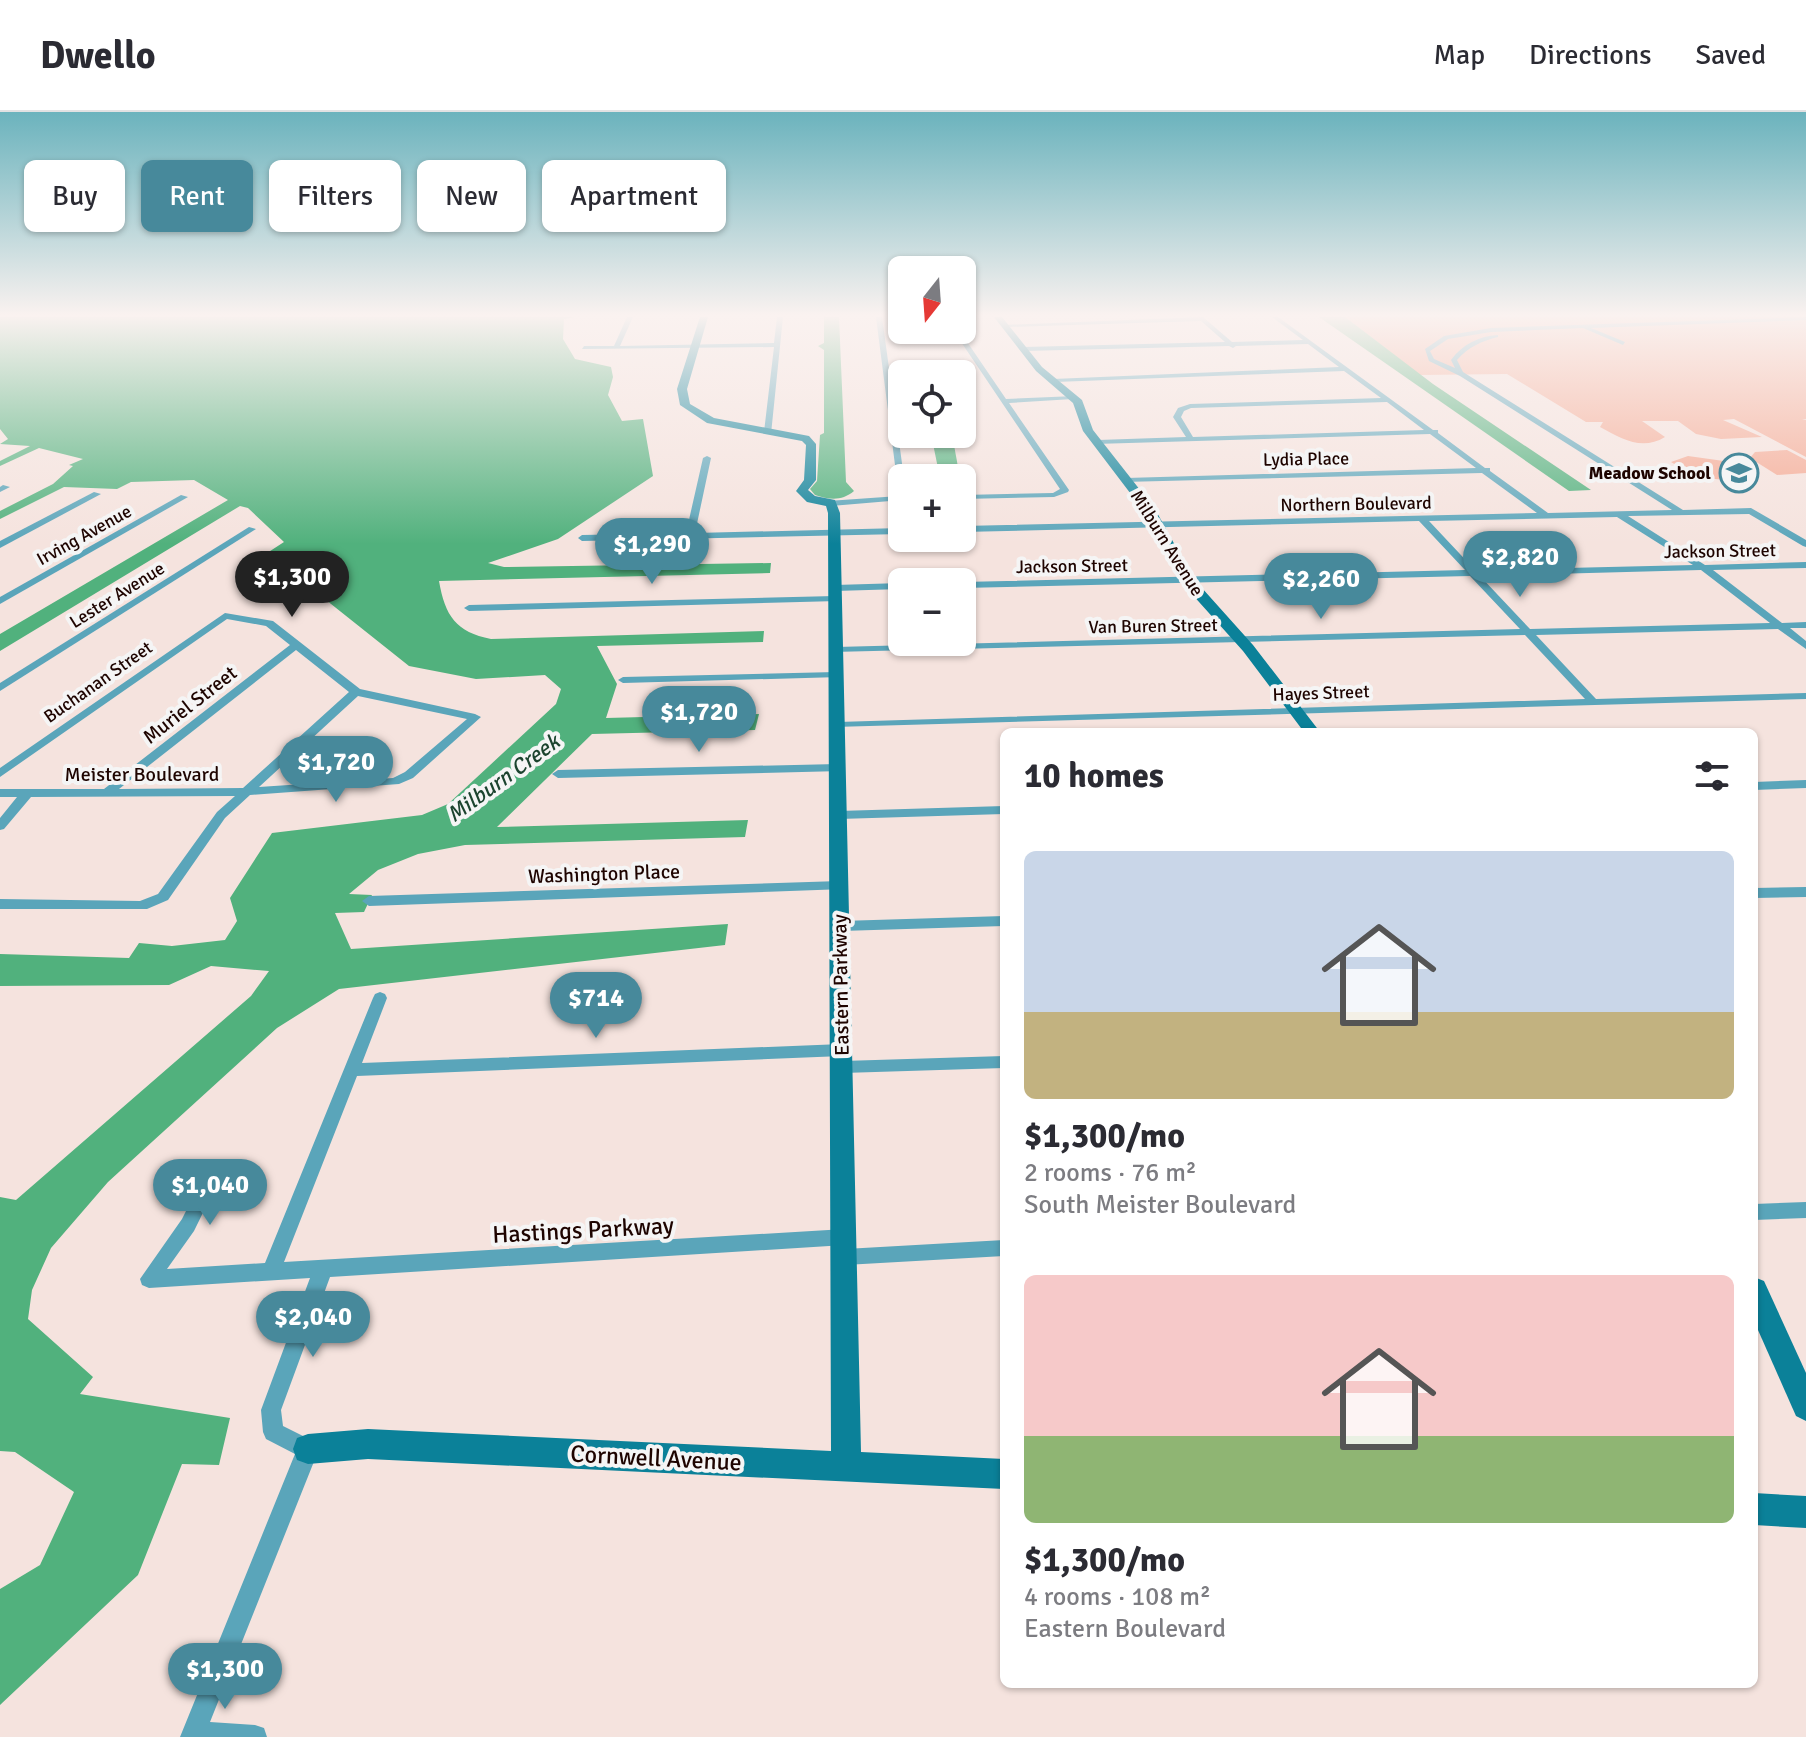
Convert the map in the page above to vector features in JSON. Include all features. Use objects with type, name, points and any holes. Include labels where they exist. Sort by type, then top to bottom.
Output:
[{"type":"street","points":[[683,393],[685,405],[711,421],[808,441],[810,480],[802,491],[811,499],[831,503],[888,497]]},
{"type":"street","points":[[768,432],[772,393]]},
{"type":"street","points":[[889,393],[898,464]]},
{"type":"street","points":[[976,497],[1054,495],[1065,490],[998,393]]},
{"type":"street","name":"Milburn Avenue","points":[[1069,393],[1082,409],[1088,431],[1156,525],[1187,580],[1240,640],[1309,728]]},
{"type":"street","points":[[1380,393],[1546,516]]},
{"type":"street","points":[[1492,393],[1682,513]]},
{"type":"street","points":[[1004,401],[1073,397]]},
{"type":"street","points":[[1191,439],[1177,417],[1181,410],[1190,406],[1390,400]]},
{"type":"street","points":[[1098,442],[1435,432]]},
{"type":"street","points":[[690,536],[707,458]]},
{"type":"street","name":"Lydia Place","points":[[1126,480],[1487,470]]},
{"type":"street","points":[[0,545],[97,494]]},
{"type":"street","name":"Irving Avenue","points":[[0,601],[184,497]]},
{"type":"street","name":"Eastern Parkway","points":[[831,503],[835,532],[846,1467]]},
{"type":"street","name":"Northern Boulevard","points":[[976,529],[1751,511]]},
{"type":"street","name":"Jackson Street","points":[[1751,511],[1806,544]]},
{"type":"street","points":[[1619,514],[1702,567],[1806,646]]},
{"type":"street","points":[[1422,519],[1594,703]]},
{"type":"street","name":"Lester Avenue","points":[[0,688],[252,529]]},
{"type":"street","points":[[582,538],[888,531]]},
{"type":"street","name":"Jackson Street","points":[[976,585],[1806,565]]},
{"type":"street","points":[[469,608],[835,594],[888,588]]},
{"type":"street","name":"Buchanan Street","points":[[0,773],[225,616],[269,623],[296,645]]},
{"type":"street","name":"Van Buren Street","points":[[836,650],[1806,625]]},
{"type":"street","points":[[0,904],[142,906],[163,897],[221,815],[356,692],[296,645]]},
{"type":"street","name":"Muriel Street","points":[[106,793],[296,645]]},
{"type":"street","points":[[623,680],[836,675]]},
{"type":"street","name":"Meister Boulevard","points":[[0,793],[245,792],[395,781],[409,775],[475,717],[356,692]]},
{"type":"street","name":"Hayes Street","points":[[838,725],[1806,696]]},
{"type":"street","points":[[558,774],[838,768]]},
{"type":"street","points":[[1758,786],[1806,784]]},
{"type":"street","points":[[0,826],[27,793]]},
{"type":"street","points":[[839,815],[1000,810]]},
{"type":"street","name":"Washington Place","points":[[369,901],[840,886]]},
{"type":"street","points":[[1758,893],[1806,892]]},
{"type":"street","points":[[841,926],[1000,921]]},
{"type":"street","points":[[271,1272],[380,998]]},
{"type":"street","points":[[351,1070],[842,1058],[1000,1062]]},
{"type":"street","name":"Hastings Parkway","points":[[211,1178],[188,1225],[149,1279],[845,1247],[1000,1248]]},
{"type":"street","points":[[1758,1212],[1806,1210]]},
{"type":"street","points":[[255,1737],[192,1735],[308,1449],[273,1432],[271,1410],[323,1269]]},
{"type":"street","points":[[1758,1299],[1806,1406]]},
{"type":"street","name":"Cornwell Avenue","points":[[308,1449],[368,1444],[1000,1474]]},
{"type":"street","points":[[1758,1509],[1806,1512]]},
{"type":"shaded area","points":[[1538,393],[1806,393],[1806,419],[1802,420],[1806,420],[1806,457],[1734,419],[1723,420],[1762,437],[1721,439],[1696,434],[1678,421],[1642,421],[1665,437],[1640,443],[1616,436],[1600,427],[1603,422],[1586,422]]},
{"type":"shaded area","points":[[1787,450],[1806,460],[1806,473],[1777,475],[1750,458],[1755,452]]},
{"type":"shaded area","points":[[1688,456],[1731,462],[1759,477],[1713,479],[1694,474],[1671,462]]},
{"type":"water","name":"Milburn Creek","points":[[0,393],[609,393],[622,421],[643,419],[653,476],[558,539],[488,563],[504,567],[771,563],[770,573],[439,581],[445,604],[454,620],[469,632],[491,639],[764,631],[763,642],[597,646],[617,684],[606,718],[759,714],[755,730],[592,734],[497,827],[748,820],[745,837],[465,845],[418,854],[378,870],[349,894],[372,895],[364,912],[335,913],[351,949],[728,924],[725,945],[339,989],[277,1028],[108,1182],[51,1248],[32,1290],[28,1319],[93,1377],[80,1394],[230,1418],[219,1465],[182,1464],[138,1575],[0,1705],[0,1589],[40,1565],[74,1492],[15,1452],[0,1451],[0,1197],[16,1200],[251,996],[269,971],[211,966],[169,985],[0,986],[0,954],[129,958],[139,943],[172,946],[225,940],[237,921],[230,898],[272,833],[422,815],[448,804],[556,704],[561,689],[545,675],[476,679],[409,666],[321,596],[236,573],[284,542],[248,508],[240,506],[0,651],[0,634],[228,500],[194,480],[131,482],[117,489],[64,487],[0,519],[0,511],[53,484],[73,466],[69,465],[83,459],[39,448],[0,466],[0,461],[30,446],[0,444],[8,439],[0,429]]},
{"type":"water","points":[[824,393],[842,393],[846,482],[854,491],[845,497],[826,498],[815,495],[810,489],[817,481],[820,435],[824,433]]},
{"type":"water","points":[[1428,393],[1446,393],[1591,490],[1569,491]]},
{"type":"water","points":[[934,448],[955,448],[957,464],[937,464]]},
{"type":"place","name":"Meadow School","points":[[1739,473]]}]
